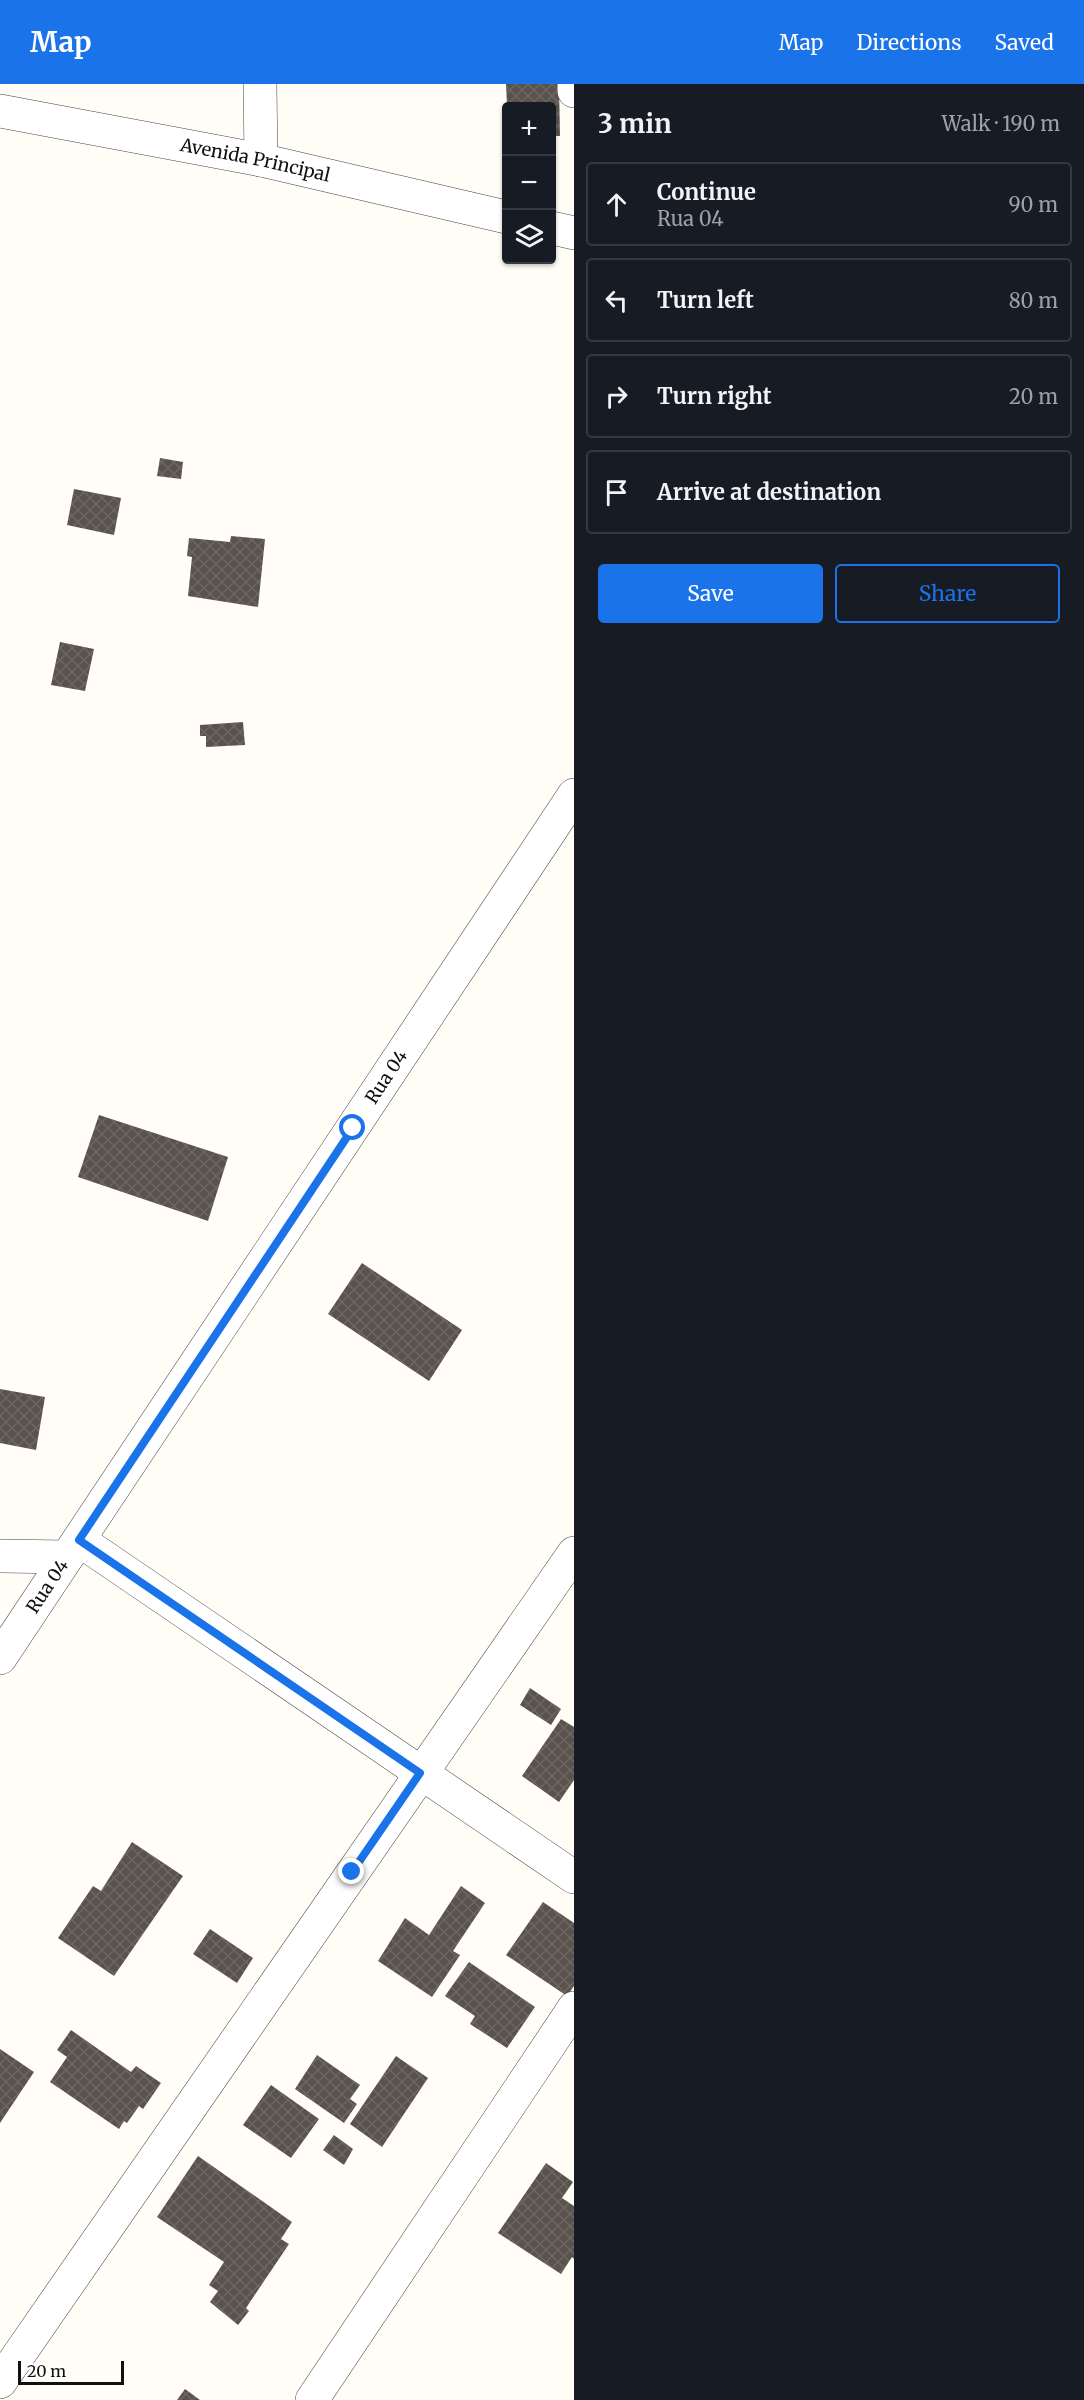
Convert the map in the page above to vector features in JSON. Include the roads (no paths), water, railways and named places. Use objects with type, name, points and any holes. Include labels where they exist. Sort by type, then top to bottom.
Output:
[{"type":"street","points":[[260,84],[261,160]]},
{"type":"street","points":[[574,84],[574,90]]},
{"type":"street","name":"Avenida Principal","points":[[0,111],[261,160],[502,216]]},
{"type":"street","points":[[556,229],[574,233]]},
{"type":"street","name":"Rua 04","points":[[0,1658],[574,795]]},
{"type":"street","points":[[0,1556],[73,1549],[420,1773],[574,1878]]},
{"type":"street","points":[[0,2382],[574,1553]]},
{"type":"street","points":[[312,2400],[574,2008]]}]
